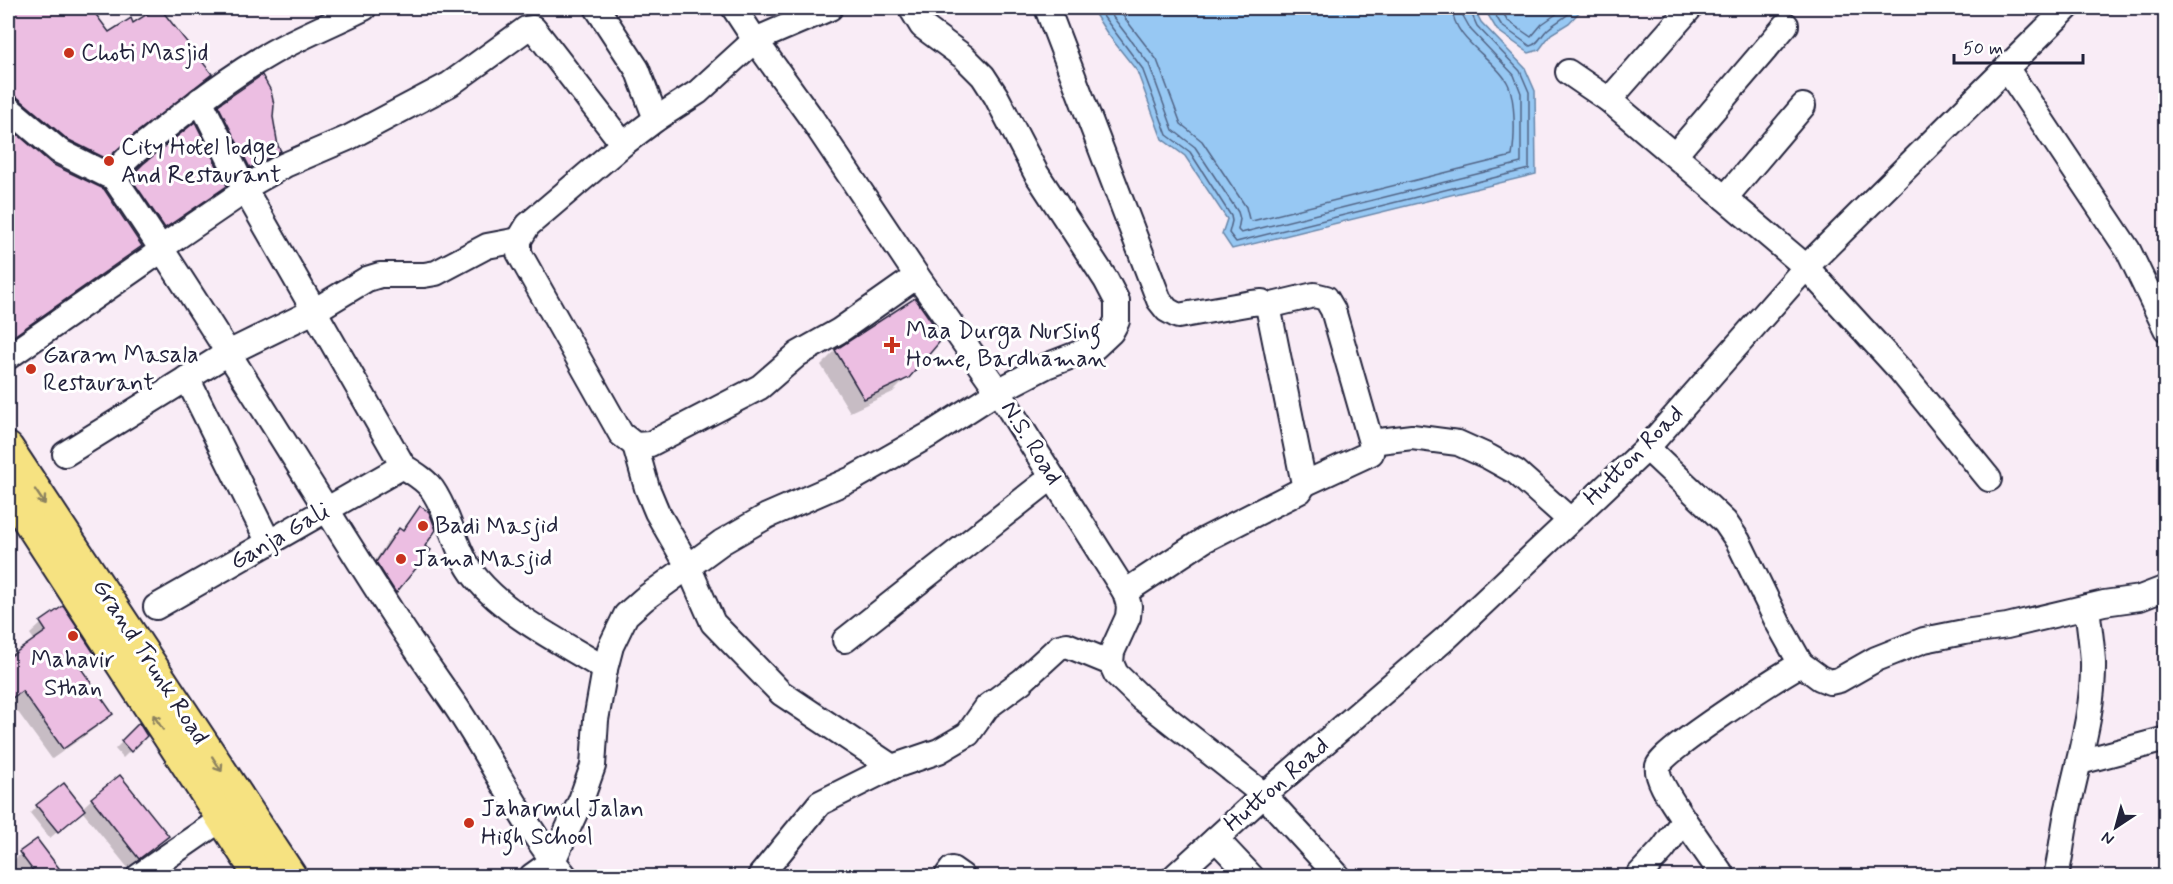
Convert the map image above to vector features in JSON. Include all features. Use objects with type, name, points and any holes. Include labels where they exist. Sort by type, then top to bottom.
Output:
[{"type":"main road","name":"Grand Trunk Road","points":[[8,448],[232,812],[291,876]]},
{"type":"main road","points":[[8,490],[232,812],[259,876]]},
{"type":"street","points":[[114,175],[118,168],[200,100],[273,52],[364,8]]},
{"type":"street","points":[[597,8],[637,69],[656,119]]},
{"type":"street","name":"N.S. Road","points":[[734,8],[998,391],[1125,592]]},
{"type":"street","points":[[830,8],[755,40],[698,92],[623,144],[528,225],[519,240],[519,253],[621,434],[635,445],[647,488],[657,512],[688,566],[713,623],[781,693],[892,767]]},
{"type":"street","points":[[559,869],[592,766],[604,669],[611,646],[627,615],[644,599],[722,542],[767,516],[852,479],[931,434],[998,391],[1046,366],[1095,347],[1111,332],[1117,321],[1117,301],[1106,279],[1036,173],[996,96],[983,76],[964,57],[922,26],[911,8]]},
{"type":"street","points":[[1047,8],[1159,300],[1167,310],[1178,316],[1252,303],[1262,302],[1268,306],[1304,484]]},
{"type":"street","points":[[1609,100],[1690,8]]},
{"type":"street","name":"Hutton Road","points":[[1174,876],[1446,638],[1647,448],[1806,267],[2067,8]]},
{"type":"street","points":[[1675,154],[1786,25]]},
{"type":"street","points":[[8,357],[243,192],[244,188],[285,165],[348,138],[450,84],[526,29],[533,28],[623,144]]},
{"type":"street","points":[[2007,69],[2128,250],[2166,329]]},
{"type":"street","points":[[1568,72],[1609,100],[1675,154],[1806,267],[1900,370],[1989,479]]},
{"type":"street","points":[[200,100],[244,188],[403,466],[424,480],[432,490],[464,558],[476,577],[493,596],[523,618],[604,669]]},
{"type":"street","points":[[1725,198],[1803,106]]},
{"type":"street","points":[[8,108],[66,155],[106,175],[114,175]]},
{"type":"street","points":[[114,175],[261,403],[392,614],[470,727],[514,802],[559,869]]},
{"type":"street","points":[[65,454],[228,353],[314,311],[366,279],[380,275],[436,273],[487,246],[519,240]]},
{"type":"street","points":[[635,445],[650,444],[760,387],[798,354],[839,331],[918,276]]},
{"type":"street","points":[[1268,306],[1314,295],[1326,298],[1333,310],[1371,442],[1371,453],[1304,484],[1300,491],[1204,540],[1125,592],[1129,606],[1128,617],[1112,652],[1112,663],[1116,674],[1124,683],[1264,795],[1338,876]]},
{"type":"street","points":[[187,378],[269,543]]},
{"type":"street","points":[[1371,442],[1412,437],[1458,444],[1516,472],[1570,520]]},
{"type":"street","points":[[1647,448],[1725,522],[1738,541],[1782,632],[1801,664],[1820,678],[1830,682],[1839,680],[1876,659],[1924,640],[2017,624],[2086,607],[2140,598],[2166,588]]},
{"type":"street","name":"Ganja Gali","points":[[156,607],[403,466]]},
{"type":"street","points":[[845,640],[1052,477]]},
{"type":"street","points":[[2056,876],[2062,853],[2068,805],[2080,762],[2092,680],[2093,661],[2086,607]]},
{"type":"street","points":[[760,876],[820,803],[892,767],[939,751],[968,734],[987,707],[1022,681],[1059,647],[1067,645],[1112,663]]},
{"type":"street","points":[[1724,876],[1684,819],[1659,778],[1660,760],[1687,738],[1777,677],[1801,664]]},
{"type":"street","points":[[2080,762],[2166,739]]},
{"type":"street","points":[[138,876],[232,812]]},
{"type":"street","points":[[1638,876],[1663,849],[1684,819]]},
{"type":"street","points":[[1216,839],[1251,876]]},
{"type":"street","points":[[532,876],[559,869]]},
{"type":"street","points":[[947,876],[952,869],[962,876]]},
{"type":"water","points":[[1091,8],[1474,8],[1481,22],[1525,68],[1535,91],[1536,174],[1232,249],[1222,234],[1227,219],[1185,156],[1162,139],[1137,71],[1107,33]]},
{"type":"water","points":[[1484,8],[1583,8],[1569,23],[1551,34],[1539,50],[1529,53],[1497,30]]},
{"type":"building","points":[[8,8],[91,8],[109,32],[131,18],[133,23],[160,8],[212,74],[131,137],[107,159],[67,139],[17,97],[8,94]]},
{"type":"building","points":[[262,75],[271,91],[274,105],[273,117],[281,151],[250,168],[218,105]]},
{"type":"building","points":[[195,122],[227,186],[165,228],[130,177]]},
{"type":"building","points":[[8,126],[52,164],[104,189],[142,246],[8,340]]},
{"type":"building","points":[[915,298],[943,338],[909,378],[864,399],[835,350]]},
{"type":"building","name":"Jama Masjid","points":[[420,506],[429,512],[436,530],[425,546],[431,550],[396,593],[376,562],[399,528],[403,531]]},
{"type":"building","points":[[63,606],[96,656],[80,667],[113,714],[63,749],[22,691],[8,701],[8,658],[46,631],[40,622]]},
{"type":"building","points":[[139,723],[147,736],[131,752],[121,741]]},
{"type":"building","points":[[120,775],[169,836],[139,859],[91,798]]},
{"type":"building","points":[[64,783],[85,810],[58,832],[36,805]]},
{"type":"building","points":[[37,839],[65,876],[37,876],[19,852]]},
{"type":"place","name":"Choti Masjid","points":[[69,53]]},
{"type":"place","name":"City Hotel lodge And Restaurant","points":[[109,161]]},
{"type":"place","name":"Maa Durga Nursing Home, Bardhaman","points":[[892,345]]},
{"type":"place","name":"Garam Masala Restaurant","points":[[31,369]]},
{"type":"place","name":"Badi Masjid","points":[[423,526]]},
{"type":"place","name":"Jama Masjid","points":[[401,559]]},
{"type":"place","name":"Mahavir Sthan","points":[[73,636]]},
{"type":"place","name":"Jaharmul Jalan High School","points":[[469,823]]}]
